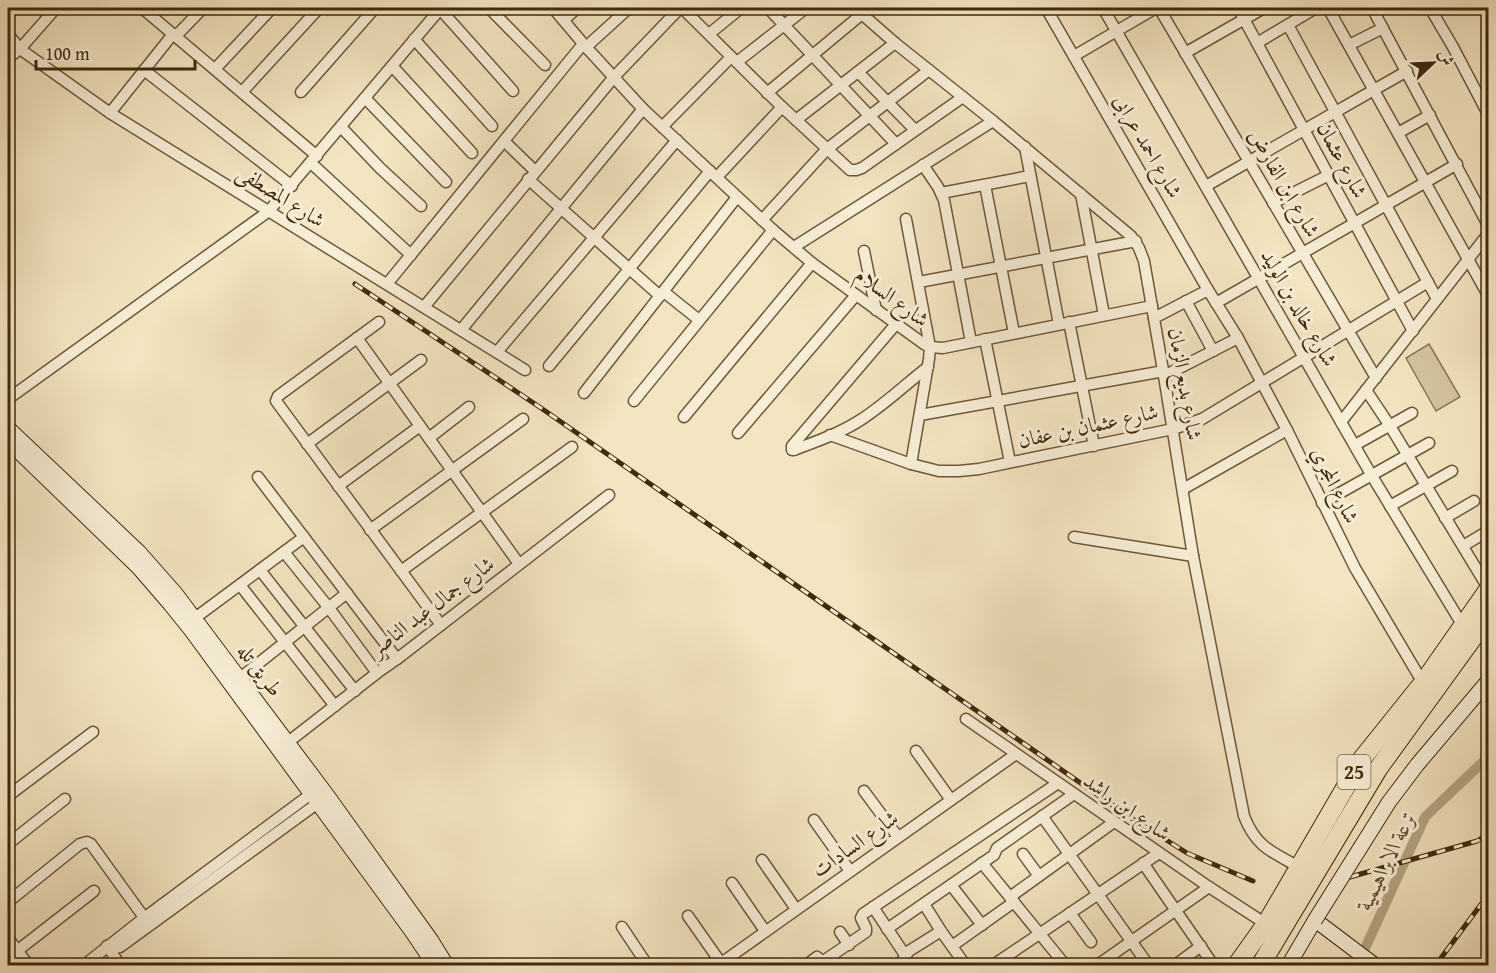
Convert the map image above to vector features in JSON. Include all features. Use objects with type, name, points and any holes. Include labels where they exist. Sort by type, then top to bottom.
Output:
[{"type":"highway","name":"25","points":[[1236,966],[1266,924],[1362,759],[1423,683],[1488,589]]},
{"type":"highway","name":"25","points":[[1260,966],[1378,769],[1488,617]]},
{"type":"highway","points":[[1362,759],[1378,769]]},
{"type":"main road","name":"طريق تله","points":[[8,428],[139,552],[167,583],[240,678],[283,746]]},
{"type":"main road","name":"طريق تله","points":[[8,441],[154,585],[283,746],[431,940],[447,966]]},
{"type":"main road","points":[[1288,966],[1389,802],[1488,681]]},
{"type":"main road","name":"طريق تله","points":[[319,795],[435,966]]},
{"type":"main road","points":[[1315,920],[1376,966]]},
{"type":"street","points":[[12,54],[56,8]]},
{"type":"street","points":[[145,8],[242,92],[411,255]]},
{"type":"street","points":[[110,113],[144,70],[202,8]]},
{"type":"street","points":[[215,69],[272,8]]},
{"type":"street","points":[[242,92],[319,8]]},
{"type":"street","points":[[301,92],[375,8]]},
{"type":"street","points":[[8,399],[269,212],[440,8],[513,91]]},
{"type":"street","points":[[489,8],[545,65]]},
{"type":"street","name":"شارع السلام","points":[[554,8],[585,46],[643,109],[773,230],[812,263],[930,347],[943,348],[1152,306]]},
{"type":"street","points":[[564,20],[577,8]]},
{"type":"street","points":[[387,284],[585,46],[629,8]]},
{"type":"street","points":[[424,307],[614,77],[681,8],[767,93],[850,170],[862,168],[963,97]]},
{"type":"street","points":[[709,34],[741,8]]},
{"type":"street","points":[[768,8],[896,144]]},
{"type":"street","points":[[662,127],[734,60],[806,8]]},
{"type":"street","name":"شارع احمد عرابى","points":[[1046,8],[1216,303]]},
{"type":"street","name":"شارع خالد بن الوليد","points":[[1103,8],[1372,476],[1463,626]]},
{"type":"street","points":[[1074,56],[1157,8]]},
{"type":"street","name":"شارع ابن الفارض","points":[[1157,8],[1376,378]]},
{"type":"street","name":"شارع عثمان","points":[[1238,8],[1413,331]]},
{"type":"street","points":[[1185,53],[1264,8]]},
{"type":"street","points":[[1257,43],[1288,25],[1299,12],[1316,8]]},
{"type":"street","points":[[1328,8],[1488,295]]},
{"type":"street","points":[[1372,8],[1488,225]]},
{"type":"street","points":[[1430,8],[1488,114]]},
{"type":"street","points":[[767,93],[813,55],[859,11],[1136,241]]},
{"type":"street","points":[[1288,25],[1437,299]]},
{"type":"street","points":[[1349,45],[1383,28]]},
{"type":"street","name":"شارع المصطفى","points":[[8,34],[12,54],[525,370]]},
{"type":"street","points":[[414,39],[492,126]]},
{"type":"street","points":[[796,120],[895,43]]},
{"type":"street","points":[[392,66],[472,153]]},
{"type":"street","points":[[144,70],[291,186]]},
{"type":"street","points":[[762,220],[827,149],[929,70]]},
{"type":"street","points":[[1206,186],[1407,71]]},
{"type":"street","points":[[858,72],[915,130]]},
{"type":"street","points":[[365,98],[446,183]]},
{"type":"street","points":[[549,366],[629,268],[713,174],[782,107]]},
{"type":"street","points":[[461,330],[643,109]]},
{"type":"street","points":[[1398,133],[1430,115]]},
{"type":"street","points":[[794,248],[993,121]]},
{"type":"street","points":[[341,127],[421,206]]},
{"type":"street","points":[[497,352],[676,140]]},
{"type":"street","points":[[504,141],[561,208],[629,268],[699,320]]},
{"type":"street","points":[[1025,147],[1046,258],[1082,386],[1094,446]]},
{"type":"street","points":[[1216,303],[1457,164]]},
{"type":"street","points":[[923,165],[942,193],[971,342]]},
{"type":"street","points":[[942,193],[1030,176]]},
{"type":"street","points":[[1274,203],[1329,176]]},
{"type":"street","points":[[985,185],[1014,333]]},
{"type":"street","points":[[1081,194],[1104,315]]},
{"type":"street","points":[[584,393],[738,197]]},
{"type":"street","points":[[906,219],[930,347],[911,464]]},
{"type":"street","points":[[634,401],[773,230]]},
{"type":"street","points":[[1341,422],[1488,234]]},
{"type":"street","points":[[919,282],[1136,241]]},
{"type":"street","name":"شارع بديع الزمان","points":[[1136,241],[1144,261],[1193,556],[1244,816],[1249,829],[1263,846],[1299,867]]},
{"type":"street","points":[[864,251],[876,310]]},
{"type":"street","points":[[684,417],[812,263]]},
{"type":"street","name":"شارع عثمان بن عفان","points":[[830,435],[911,464],[949,472],[969,470],[1173,429],[1202,419],[1428,282]]},
{"type":"street","points":[[1154,318],[1208,290]]},
{"type":"street","points":[[738,433],[856,295]]},
{"type":"street","points":[[1186,301],[1213,351]]},
{"type":"street","name":"شارع المجري","points":[[1216,303],[1262,382],[1363,583],[1423,683]]},
{"type":"street","points":[[379,322],[278,396],[277,404],[441,625]]},
{"type":"street","points":[[896,324],[792,446],[792,450],[860,421],[928,367]]},
{"type":"street","points":[[357,338],[519,564]]},
{"type":"street","points":[[920,415],[1164,373],[1238,338]]},
{"type":"street","points":[[985,339],[1010,462]]},
{"type":"street","points":[[307,444],[421,360]]},
{"type":"street","points":[[1366,390],[1488,589]]},
{"type":"street","points":[[429,438],[469,407]]},
{"type":"street","points":[[1355,445],[1412,413]]},
{"type":"street","points":[[370,530],[523,418]]},
{"type":"street","points":[[338,486],[420,426]]},
{"type":"street","points":[[1183,489],[1287,430]]},
{"type":"street","points":[[1322,502],[1430,443]]},
{"type":"street","points":[[401,571],[572,447]]},
{"type":"street","points":[[1390,506],[1452,471]]},
{"type":"street","points":[[258,477],[397,659]]},
{"type":"street","name":"شارع جمال عبد الناصر","points":[[283,746],[609,495]]},
{"type":"street","points":[[1445,518],[1474,501]]},
{"type":"street","points":[[1463,546],[1488,531]]},
{"type":"street","points":[[195,618],[304,537]]},
{"type":"street","points":[[1074,537],[1193,556]]},
{"type":"street","points":[[284,552],[377,672]]},
{"type":"street","points":[[260,570],[355,691]]},
{"type":"street","points":[[240,585],[335,706]]},
{"type":"street","points":[[240,678],[347,593]]},
{"type":"street","name":"شارع ابن راشد","points":[[966,719],[1266,924]]},
{"type":"street","points":[[8,796],[93,732]]},
{"type":"street","points":[[916,751],[951,800]]},
{"type":"street","name":"شارع السادات","points":[[719,964],[1016,754]]},
{"type":"street","points":[[805,966],[817,957],[827,963],[866,932],[861,916],[1058,783]]},
{"type":"street","points":[[864,791],[898,837]]},
{"type":"street","points":[[887,929],[994,855],[997,848],[1074,794]]},
{"type":"street","points":[[107,946],[120,947],[147,922],[319,795]]},
{"type":"street","points":[[8,844],[65,799]]},
{"type":"street","points":[[1042,816],[1149,966]]},
{"type":"street","points":[[814,820],[850,871]]},
{"type":"street","points":[[952,946],[982,925],[1039,876],[1114,822]]},
{"type":"street","points":[[982,834],[995,852]]},
{"type":"street","points":[[8,902],[80,844],[87,842],[91,844],[147,922]]},
{"type":"street","points":[[992,966],[1007,962],[1040,933],[1159,853]]},
{"type":"street","points":[[1023,854],[1039,876]]},
{"type":"street","points":[[762,860],[796,909]]},
{"type":"street","points":[[982,863],[1066,966]]},
{"type":"street","points":[[1143,863],[1214,966]]},
{"type":"street","points":[[732,883],[765,931]]},
{"type":"street","points":[[951,885],[982,925]]},
{"type":"street","points":[[1096,966],[1209,887]]},
{"type":"street","points":[[8,958],[94,891]]},
{"type":"street","points":[[924,904],[966,966]]},
{"type":"street","points":[[873,907],[903,961]]},
{"type":"street","points":[[1070,913],[1091,942]]},
{"type":"street","points":[[688,916],[719,964]]},
{"type":"street","points":[[622,927],[648,966]]},
{"type":"street","points":[[903,961],[909,951],[941,931]]},
{"type":"street","points":[[840,932],[849,945]]},
{"type":"street","points":[[8,938],[29,966]]},
{"type":"street","points":[[83,966],[107,946]]},
{"type":"street","points":[[107,946],[121,966]]},
{"type":"street","points":[[1174,966],[1201,946]]},
{"type":"shaded area","points":[[1429,344],[1460,397],[1436,411],[1406,358]]},
{"type":"waterway","name":"ترعة الابراهيمية","points":[[1357,966],[1425,817],[1488,757]]},
{"type":"railway","points":[[355,284],[541,408],[1128,816],[1187,853],[1253,881]]},
{"type":"railway","points":[[1350,877],[1477,841],[1488,834]]},
{"type":"railway","points":[[1435,966],[1488,895]]}]
